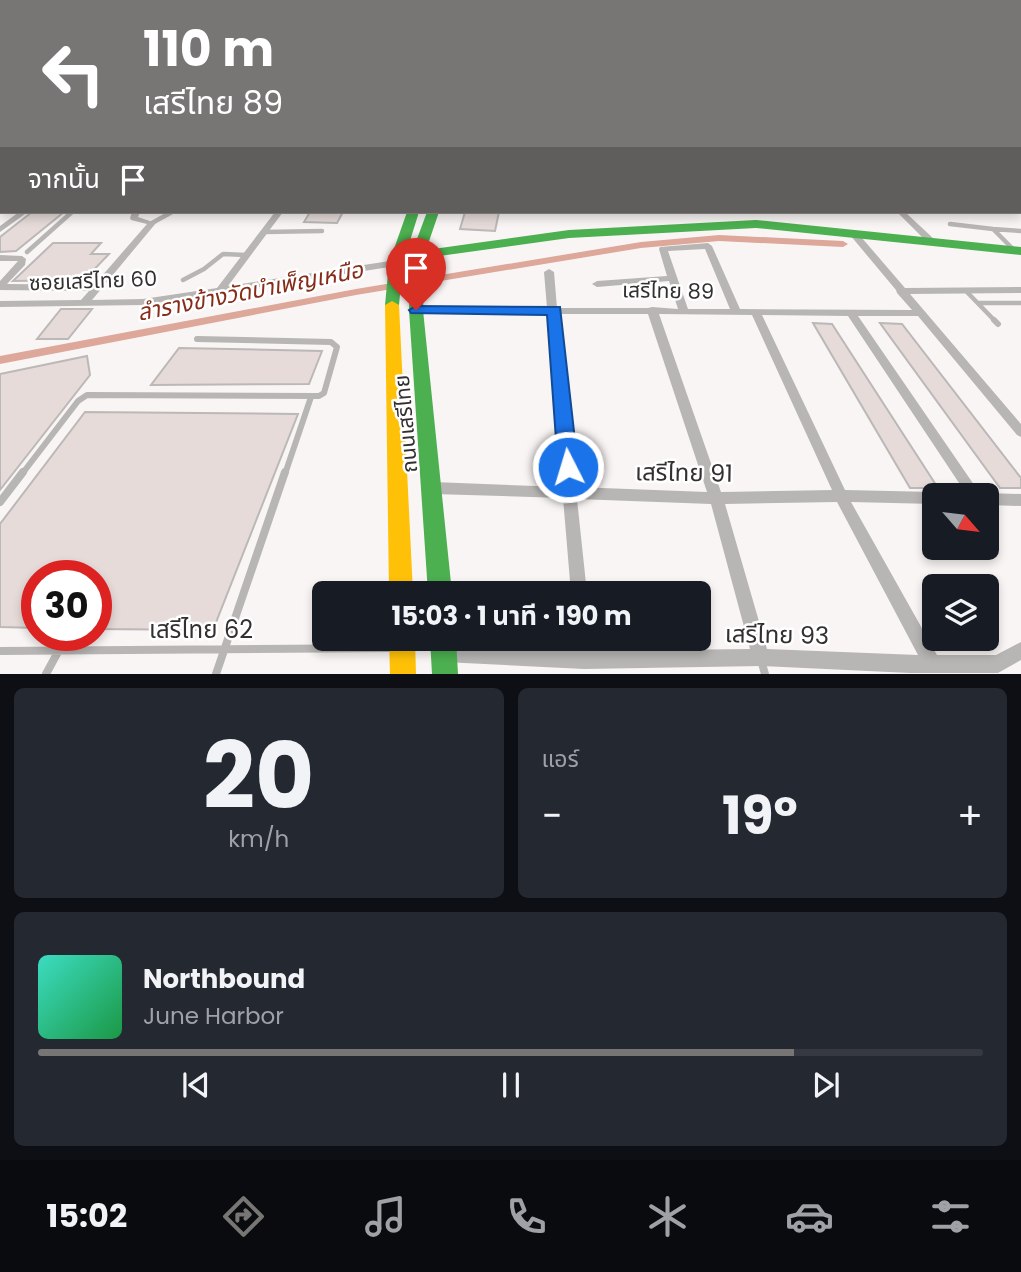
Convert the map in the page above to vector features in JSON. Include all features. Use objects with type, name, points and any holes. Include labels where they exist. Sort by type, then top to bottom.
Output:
[{"type":"main road","name":"ถนนเสรีไทย","points":[[401,581],[393,286],[396,263],[412,214]]},
{"type":"main road","name":"ถนนเสรีไทย","points":[[432,214],[418,255],[416,310],[439,581]]},
{"type":"main road","points":[[418,255],[569,234],[756,224],[1017,251]]},
{"type":"main road","points":[[403,651],[403,674]]},
{"type":"main road","points":[[444,651],[445,674]]},
{"type":"street","points":[[0,230],[21,214]]},
{"type":"street","points":[[83,304],[152,223],[134,218],[135,214]]},
{"type":"street","points":[[220,290],[278,214]]},
{"type":"street","points":[[903,214],[931,242]]},
{"type":"street","points":[[853,233],[1021,432]]},
{"type":"street","points":[[684,311],[663,249],[708,246],[736,311]]},
{"type":"street","points":[[0,258],[22,259],[22,263],[0,287]]},
{"type":"street","name":"ซอยเสรีไทย 60","points":[[0,303],[143,302],[396,263]]},
{"type":"street","points":[[549,272],[555,310],[578,581]]},
{"type":"street","points":[[597,284],[673,278]]},
{"type":"street","points":[[0,287],[94,288]]},
{"type":"street","points":[[900,291],[1021,290]]},
{"type":"street","name":"เสรีไทย 89","points":[[416,310],[919,313]]},
{"type":"street","points":[[652,310],[716,498],[763,665]]},
{"type":"street","points":[[755,311],[841,496],[932,664]]},
{"type":"street","points":[[850,313],[966,483]]},
{"type":"street","name":"เสรีไทย 91","points":[[433,488],[716,498],[922,498]]},
{"type":"street","points":[[999,499],[1021,500]]},
{"type":"street","name":"เสรีไทย 93","points":[[494,651],[584,660],[912,669],[932,664],[1000,669],[1021,651]]},
{"type":"street","points":[[584,651],[584,660]]},
{"type":"lane","points":[[27,252],[70,214]]},
{"type":"lane","points":[[152,223],[168,214]]},
{"type":"lane","points":[[950,224],[1021,231]]},
{"type":"lane","points":[[993,229],[1017,251]]},
{"type":"lane","points":[[264,232],[322,231]]},
{"type":"lane","points":[[183,280],[204,269],[223,254],[246,255]]},
{"type":"lane","points":[[966,290],[998,324]]},
{"type":"lane","points":[[978,303],[1021,303]]},
{"type":"lane","points":[[0,502],[78,401],[87,395],[311,397],[324,393],[337,347],[335,344],[197,340]]},
{"type":"lane","points":[[216,674],[311,397]]},
{"type":"lane","name":"เสรีไทย 62","points":[[112,650],[312,646]]},
{"type":"lane","name":"เสรีไทย 62","points":[[0,651],[21,651]]},
{"type":"lane","points":[[46,674],[58,651]]},
{"type":"building","points":[[29,214],[62,214],[16,251],[0,252],[0,237]]},
{"type":"building","points":[[309,214],[342,214],[337,223],[304,222]]},
{"type":"building","points":[[464,214],[499,214],[495,231],[460,229]]},
{"type":"building","points":[[53,243],[101,243],[91,254],[109,254],[84,280],[13,281]]},
{"type":"building","points":[[61,309],[92,309],[68,339],[37,339]]},
{"type":"building","points":[[813,323],[832,324],[935,483],[922,483],[922,488],[910,488]]},
{"type":"building","points":[[880,323],[902,324],[1021,478],[1021,488],[1000,488],[999,483],[996,483]]},
{"type":"building","points":[[179,348],[322,351],[309,384],[151,385]]},
{"type":"building","points":[[87,356],[90,375],[0,490],[0,374]]},
{"type":"building","points":[[85,412],[298,414],[213,630],[112,629],[112,560],[21,560],[21,628],[0,627],[0,524]]},
{"type":"waterway","name":"ลำรางข้างวัดบำเพ็ญเหนือ","points":[[0,360],[356,292],[641,245],[719,238],[843,244]]},
{"type":"traffic: fast","points":[[392,305],[396,263],[412,214]]},
{"type":"traffic: fast","points":[[432,214],[418,255],[416,310],[439,581]]},
{"type":"traffic: fast","points":[[418,255],[569,234],[756,224],[1021,251]]},
{"type":"traffic: fast","points":[[444,651],[445,674]]},
{"type":"traffic: slow","points":[[392,305],[401,581]]},
{"type":"traffic: slow","points":[[402,651],[403,674]]},
{"type":"route","points":[[416,310],[555,310],[568,467]]}]
